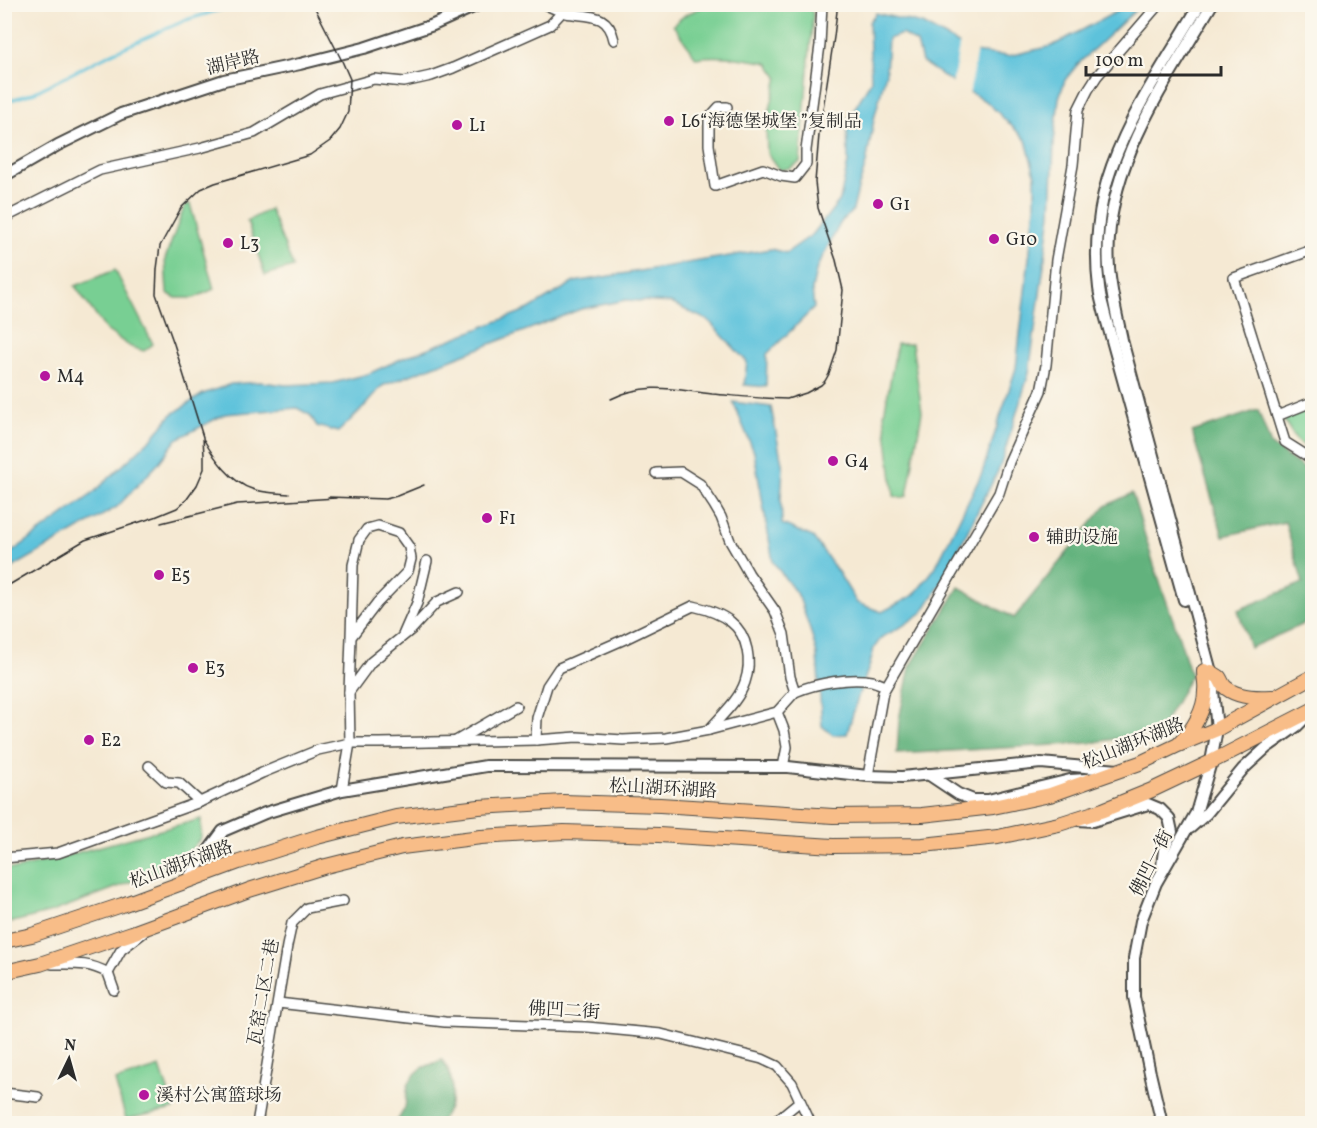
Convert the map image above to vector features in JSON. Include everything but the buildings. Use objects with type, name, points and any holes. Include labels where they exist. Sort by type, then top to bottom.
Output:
[{"type":"main road","points":[[1178,745],[1190,731],[1201,711],[1207,671],[1219,677],[1228,690],[1237,694],[1247,697],[1277,696]]},
{"type":"main road","name":"松山湖环湖路","points":[[4,941],[122,905],[239,862],[317,837],[396,817],[479,807],[563,802],[660,805],[833,816],[922,815],[993,807],[1050,795],[1140,762],[1214,729],[1312,677]]},
{"type":"main road","points":[[4,972],[40,964],[159,924],[249,890],[326,866],[402,847],[482,837],[564,832],[659,835],[833,846],[924,845],[998,837],[1072,820],[1103,810],[1211,762],[1312,710]]},
{"type":"street","name":"湖岸路","points":[[4,176],[58,145],[121,114],[224,80],[364,48],[433,25],[480,4]]},
{"type":"street","points":[[544,4],[562,12],[600,18],[612,29],[614,40]]},
{"type":"street","points":[[4,218],[100,170],[200,148],[254,133],[320,94],[374,79],[404,82],[442,72],[550,25],[562,12],[574,4]]},
{"type":"street","points":[[727,107],[719,107],[709,118],[709,146],[715,186],[763,169],[781,176],[795,178],[806,164],[820,45],[822,4]]},
{"type":"street","points":[[868,776],[883,692],[999,493],[1009,462],[1041,391],[1046,365],[1056,260],[1073,165],[1078,110],[1091,85],[1159,4]]},
{"type":"street","points":[[1200,4],[1134,116],[1112,166],[1104,192],[1098,226],[1097,258],[1104,315],[1207,671]]},
{"type":"street","points":[[1207,671],[1113,301],[1109,246],[1112,206],[1131,148],[1146,115],[1212,4]]},
{"type":"street","points":[[1312,250],[1234,278],[1285,442],[1312,459]]},
{"type":"street","points":[[1277,416],[1312,402]]},
{"type":"street","points":[[656,473],[681,472],[700,484],[714,505],[730,541],[749,574],[775,611],[784,634],[790,677],[795,692]]},
{"type":"street","points":[[342,790],[350,743],[350,692],[351,637],[353,565],[359,540],[367,529],[378,526],[399,533],[409,547],[411,559],[408,571],[377,603],[351,637]]},
{"type":"street","points":[[402,637],[417,603],[427,561]]},
{"type":"street","points":[[350,692],[371,662],[412,629],[437,602],[459,592]]},
{"type":"street","points":[[536,740],[537,718],[547,686],[559,668],[693,606],[715,613],[731,622],[742,637],[747,652],[748,668],[745,682],[734,702],[709,730]]},
{"type":"street","name":"佛凹一街","points":[[1162,1124],[1134,997],[1134,958],[1141,921],[1156,883],[1196,813],[1211,762],[1214,729],[1209,705],[1207,671]]},
{"type":"street","points":[[4,858],[58,853],[200,802],[318,750],[350,743],[536,740],[577,737],[623,740],[666,738],[709,730],[777,712],[795,692],[807,687],[838,680],[872,681],[886,686]]},
{"type":"street","points":[[454,742],[516,706]]},
{"type":"street","points":[[1184,834],[1206,814],[1243,769],[1266,748],[1297,726],[1312,710]]},
{"type":"street","points":[[777,712],[787,747],[783,767]]},
{"type":"street","points":[[186,882],[223,831],[265,813],[342,790],[486,766],[783,767],[868,776],[902,777],[1041,763],[1083,765],[1118,770]]},
{"type":"street","points":[[149,766],[166,782],[179,783],[200,802]]},
{"type":"street","points":[[928,774],[958,794],[973,800],[988,800],[1070,780],[1096,778]]},
{"type":"street","points":[[1072,820],[1093,821],[1148,804],[1160,808],[1169,818],[1172,832],[1164,850],[1162,872]]},
{"type":"street","name":"瓦窑二区二巷","points":[[257,1124],[292,923],[307,908],[343,901]]},
{"type":"street","points":[[108,973],[122,950],[138,936],[159,924]]},
{"type":"street","points":[[40,964],[85,964],[97,967],[108,973],[114,990]]},
{"type":"street","name":"佛凹二街","points":[[278,1003],[445,1022],[587,1027],[661,1034],[762,1059],[777,1066],[792,1083],[811,1124]]},
{"type":"street","points":[[4,1093],[38,1097]]},
{"type":"street","points":[[772,1124],[800,1101]]},
{"type":"green space","points":[[706,5],[809,5],[813,14],[800,162],[790,168],[779,170],[767,153],[766,125],[778,77],[768,63],[723,57],[696,58],[673,25],[685,15]]},
{"type":"green space","points":[[190,204],[214,289],[194,298],[176,298],[167,293],[165,259],[185,205]]},
{"type":"green space","points":[[270,209],[293,267],[265,275],[247,221]]},
{"type":"green space","points":[[115,270],[153,344],[144,351],[131,347],[106,330],[75,286]]},
{"type":"green space","points":[[897,344],[912,344],[922,412],[907,496],[901,498],[894,496],[884,414]]},
{"type":"green space","points":[[1312,408],[1312,451],[1297,441],[1283,419]]},
{"type":"green space","points":[[1258,410],[1271,445],[1312,474],[1312,620],[1250,648],[1238,610],[1303,583],[1285,522],[1223,536],[1192,432]]},
{"type":"green space","points":[[1132,493],[1191,675],[1159,732],[1090,743],[897,754],[899,719],[910,667],[959,587],[1014,618],[1105,506]]},
{"type":"green space","points":[[201,819],[201,838],[178,864],[52,912],[5,924],[5,868],[17,869]]},
{"type":"green space","points":[[442,1060],[450,1075],[452,1092],[448,1109],[439,1123],[396,1123],[405,1108],[408,1084],[415,1074],[422,1068]]},
{"type":"green space","name":"溪村公寓篮球场","points":[[160,1067],[174,1109],[126,1119],[115,1081]]},
{"type":"water","points":[[1129,5],[1141,5],[1078,64],[1065,80],[1059,98],[1054,142],[1051,214],[1029,373],[1000,467],[941,584],[923,612],[882,637],[874,648],[847,734],[833,735],[822,726],[817,655],[812,636],[799,597],[773,562],[754,452],[733,402],[771,407],[783,468],[782,524],[813,537],[857,603],[882,612],[914,595],[935,568],[982,473],[1016,368],[1035,207],[1035,175],[1026,140],[987,102],[922,62],[917,43],[902,34],[888,39],[886,73],[874,119],[866,164],[853,210],[841,222],[817,267],[812,289],[814,308],[767,354],[766,387],[744,385],[747,362],[709,321],[671,303],[626,300],[581,309],[382,386],[338,432],[317,426],[310,415],[297,408],[225,414],[177,439],[157,465],[117,507],[5,572],[5,557],[91,495],[153,437],[171,415],[203,394],[231,384],[333,383],[368,374],[529,309],[574,282],[771,249],[786,253],[813,234],[840,200],[848,162],[847,121],[871,81],[869,22],[876,13],[922,24],[973,52],[1008,56],[1052,46]]},
{"type":"pier","points":[[960,41],[977,49],[969,96],[952,86]]},
{"type":"waterway","points":[[4,104],[33,93],[112,53],[186,20],[239,4]]},
{"type":"tram line","points":[[4,588],[85,540],[177,508],[197,485],[204,469],[203,437],[156,294],[160,246],[181,208],[201,189],[310,155],[330,141],[340,129],[348,112],[350,79],[313,4]]},
{"type":"tram line","points":[[611,399],[624,393],[649,388],[787,399],[821,385],[829,374],[837,350],[843,290],[836,260],[818,208],[815,182],[819,135],[834,37],[836,4]]},
{"type":"tram line","points":[[204,440],[224,469],[237,481],[252,489],[289,494]]},
{"type":"tram line","points":[[328,497],[386,499],[424,485]]},
{"type":"tram line","points":[[161,523],[237,504],[336,498]]},
{"type":"place","name":"L6“海德堡城堡 ”复制品","points":[[669,121]]},
{"type":"place","name":"L1","points":[[457,125]]},
{"type":"place","name":"G1","points":[[878,204]]},
{"type":"place","name":"G10","points":[[994,239]]},
{"type":"place","name":"L3","points":[[228,243]]},
{"type":"place","name":"M4","points":[[45,376]]},
{"type":"place","name":"G4","points":[[833,461]]},
{"type":"place","name":"F1","points":[[487,518]]},
{"type":"place","name":"辅助设施","points":[[1034,537]]},
{"type":"place","name":"E5","points":[[159,575]]},
{"type":"place","name":"E3","points":[[193,668]]},
{"type":"place","name":"E2","points":[[89,740]]},
{"type":"place","name":"溪村公寓篮球场","points":[[144,1095]]}]
